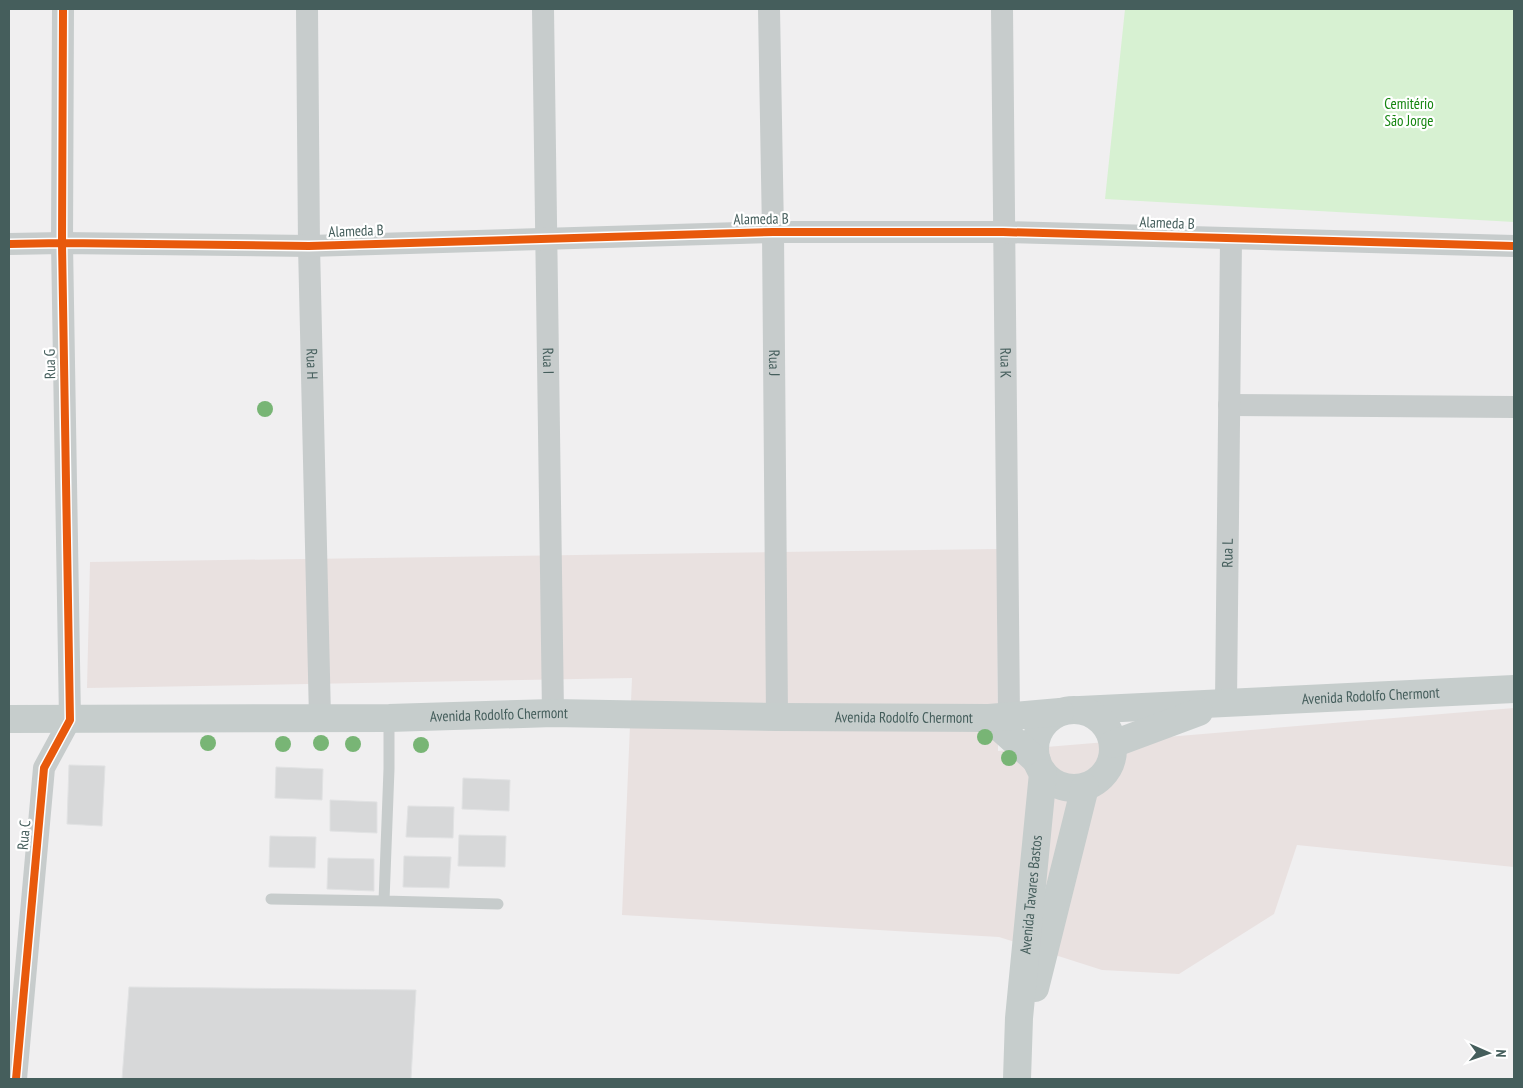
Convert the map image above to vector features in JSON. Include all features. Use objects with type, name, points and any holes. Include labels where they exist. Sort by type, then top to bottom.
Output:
[{"type":"main road","name":"Avenida Rodolfo Chermont","points":[[9,719],[389,718],[553,714],[777,718],[999,718],[1070,711],[1226,702],[1514,689]]},
{"type":"main road","name":"Avenida Rodolfo Chermont","points":[[1113,744],[1226,702]]},
{"type":"main road","points":[[1070,711],[1092,714],[1102,721],[1110,732],[1113,744],[1112,758],[1107,771],[1098,780],[1085,787],[1070,788],[1055,783],[1040,767],[1035,746],[1039,732],[1048,720],[1070,711]]},
{"type":"main road","name":"Avenida Rodolfo Chermont","points":[[999,718],[1040,767]]},
{"type":"main road","name":"Avenida Tavares Bastos","points":[[1016,1079],[1019,1018],[1040,767]]},
{"type":"main road","name":"Avenida Tavares Bastos","points":[[1019,1018],[1037,985],[1085,787]]},
{"type":"street","name":"Rua G","points":[[63,9],[62,243],[70,720]]},
{"type":"street","name":"Rua H","points":[[307,9],[309,246],[320,718]]},
{"type":"street","name":"Rua I","points":[[543,9],[553,714]]},
{"type":"street","name":"Rua J","points":[[769,9],[777,718]]},
{"type":"street","name":"Rua K","points":[[999,718],[1003,232],[1002,9]]},
{"type":"street","name":"Alameda B","points":[[9,244],[309,246],[773,232],[1003,232],[1514,246]]},
{"type":"street","name":"Rua L","points":[[1226,702],[1231,239]]},
{"type":"street","points":[[1229,405],[1514,407]]},
{"type":"street","name":"Rua C","points":[[16,1079],[44,768],[70,720]]},
{"type":"lane","points":[[384,901],[390,768],[389,718]]},
{"type":"lane","points":[[271,899],[498,904]]},
{"type":"shaded area","points":[[997,549],[998,751],[1514,708],[1514,867],[1297,845],[1274,914],[1179,974],[1102,970],[999,937],[622,915],[632,678],[87,688],[90,562]]},
{"type":"green space","name":"Cemitério São Jorge","points":[[1125,9],[1514,9],[1514,222],[1105,199]]},
{"type":"building","points":[[69,765],[105,766],[102,826],[67,824]]},
{"type":"building","points":[[276,767],[323,769],[322,800],[275,798]]},
{"type":"building","points":[[463,778],[510,780],[509,811],[462,809]]},
{"type":"building","points":[[330,800],[377,802],[377,833],[330,831]]},
{"type":"building","points":[[408,806],[454,807],[453,838],[406,837]]},
{"type":"building","points":[[459,835],[506,836],[505,867],[458,866]]},
{"type":"building","points":[[270,836],[316,837],[315,868],[269,867]]},
{"type":"building","points":[[404,856],[451,857],[449,888],[403,887]]},
{"type":"building","points":[[328,858],[374,859],[374,891],[327,889]]},
{"type":"building","points":[[129,987],[416,990],[411,1079],[122,1079]]},
{"type":"cycle path","points":[[16,1079],[44,768],[70,720],[62,243],[63,9]]},
{"type":"cycle path","points":[[9,244],[309,246],[773,232],[1003,232],[1514,246]]}]
